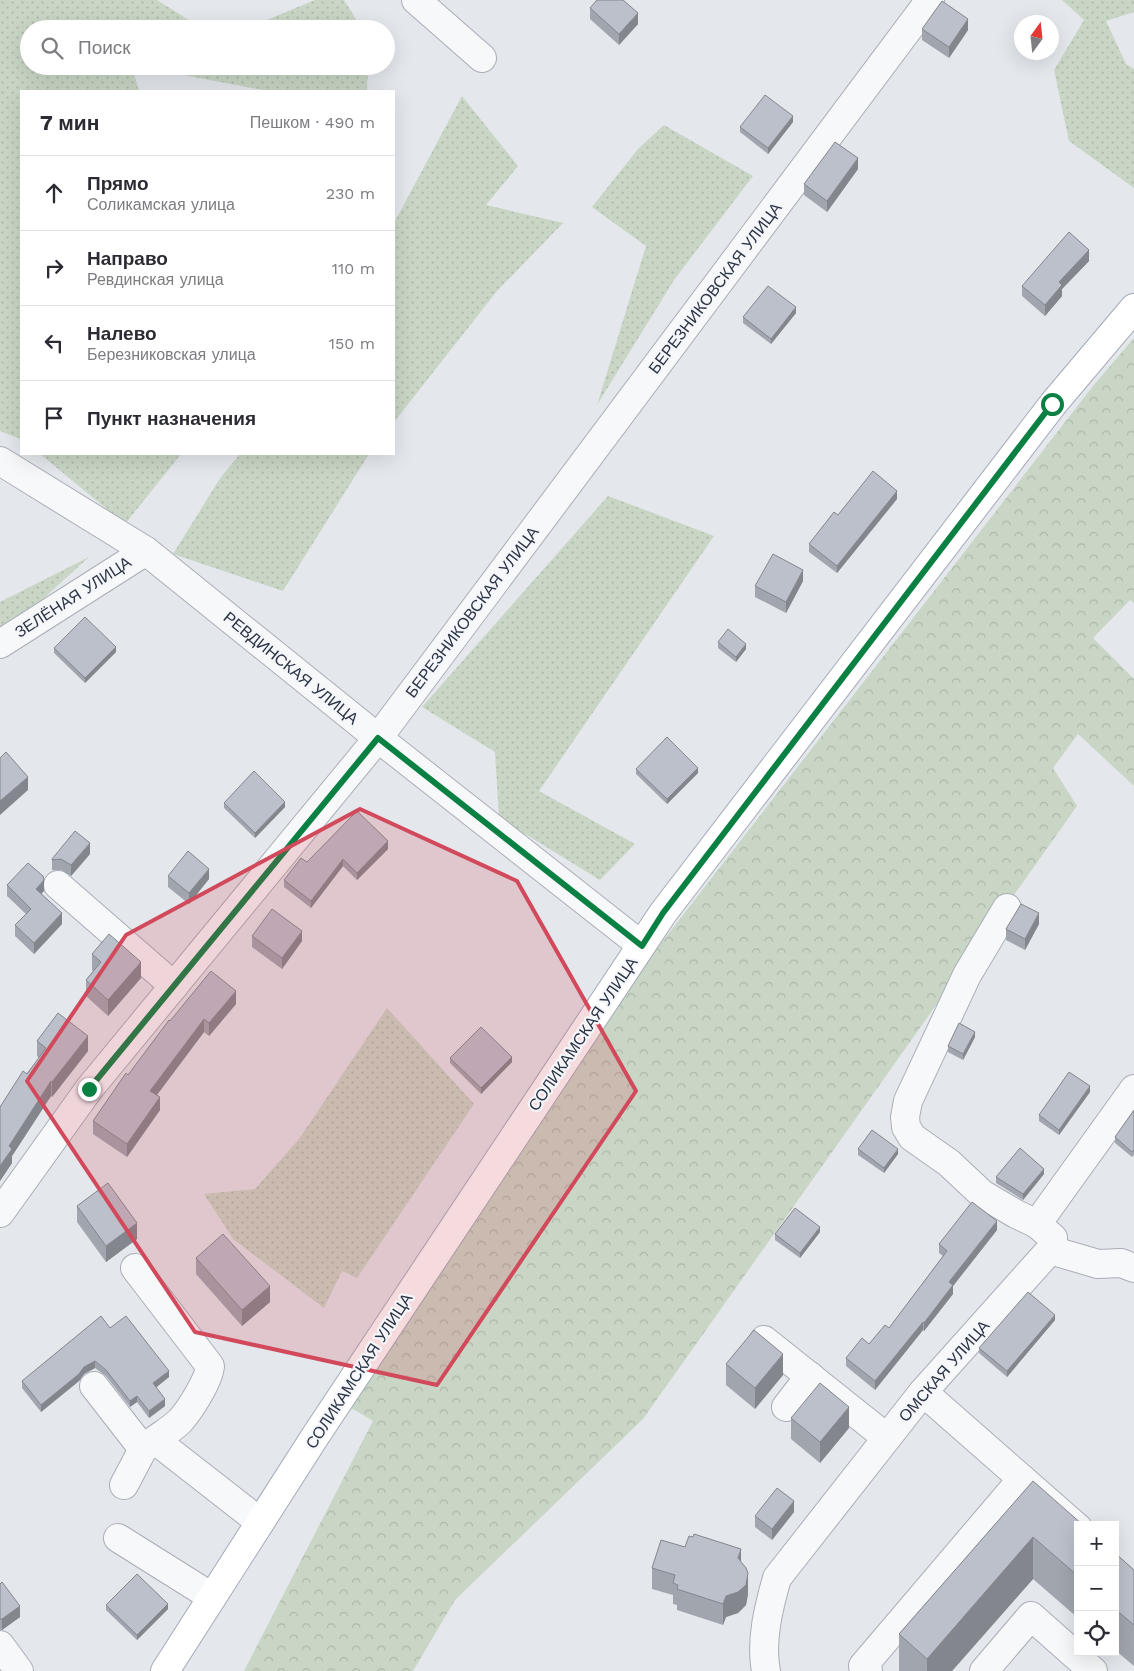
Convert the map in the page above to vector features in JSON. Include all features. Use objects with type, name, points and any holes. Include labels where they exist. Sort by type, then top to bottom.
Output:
[{"type":"main road","name":"СОЛИКАМСКАЯ УЛИЦА","points":[[165,1671],[316,1435],[663,913],[1052,404],[1134,308]]},
{"type":"street","points":[[416,0],[482,58]]},
{"type":"street","name":"БЕРЕЗНИКОВСКАЯ УЛИЦА","points":[[0,1213],[89,1089],[378,738],[930,0]]},
{"type":"street","name":"РЕВДИНСКАЯ УЛИЦА","points":[[0,461],[146,551],[378,738],[642,946]]},
{"type":"street","name":"ЗЕЛЁНАЯ УЛИЦА","points":[[0,644],[146,551]]},
{"type":"street","points":[[58,884],[174,986]]},
{"type":"street","points":[[1007,908],[967,974],[908,1101],[904,1117],[906,1127],[912,1137],[949,1163],[982,1194],[1037,1224],[1053,1238],[1054,1245],[1050,1250],[1098,1264],[1121,1263],[1134,1268]]},
{"type":"street","points":[[1037,1224],[1134,1089]]},
{"type":"street","name":"ОМСКАЯ УЛИЦА","points":[[766,1671],[765,1636],[770,1602],[778,1578],[923,1392],[1050,1250]]},
{"type":"street","points":[[124,1485],[149,1445],[180,1421],[206,1382],[210,1366],[135,1268]]},
{"type":"street","points":[[764,1340],[887,1438]]},
{"type":"street","points":[[786,1407],[810,1376]]},
{"type":"street","points":[[94,1386],[149,1445],[260,1522]]},
{"type":"street","points":[[923,1392],[1074,1524]]},
{"type":"street","points":[[868,1671],[863,1666],[1022,1479]]},
{"type":"street","points":[[118,1538],[212,1597]]},
{"type":"street","points":[[984,1671],[1031,1616],[1093,1671]]},
{"type":"street","points":[[0,1645],[19,1671]]},
{"type":"highlighted area","points":[[360,809],[517,881],[636,1091],[437,1385],[195,1332],[27,1081],[126,935]]},
{"type":"green space","points":[[0,0],[157,0],[189,20],[20,20],[20,75],[135,75],[139,90],[20,90],[20,439],[0,431]]},
{"type":"green space","points":[[315,0],[344,0],[356,20],[267,20]]},
{"type":"green space","points":[[1062,0],[1134,0],[1134,12],[1106,21],[1126,64],[1134,69],[1134,188],[1069,141],[1054,70],[1084,20]]},
{"type":"green space","points":[[184,75],[368,75],[367,90],[263,90]]},
{"type":"green space","points":[[462,96],[518,166],[486,205],[563,223],[497,291],[395,421],[395,221]]},
{"type":"green space","points":[[664,125],[753,176],[674,280],[597,405],[646,246],[592,207],[638,149]]},
{"type":"green space","points":[[1134,338],[1134,603],[1130,600],[1093,638],[1134,679],[1134,786],[1078,734],[1053,768],[1077,806],[643,1419],[455,1600],[413,1671],[244,1671],[373,1421],[348,1406],[655,951],[1093,386]]},
{"type":"green space","points":[[41,455],[180,455],[125,524]]},
{"type":"green space","points":[[239,455],[368,455],[283,591],[173,554],[221,477]]},
{"type":"green space","points":[[608,496],[714,536],[539,791],[635,844],[600,880],[499,818],[495,752],[422,707]]},
{"type":"green space","points":[[89,557],[0,638],[0,602]]},
{"type":"green space","points":[[387,1008],[474,1104],[357,1278],[342,1271],[324,1308],[233,1239],[204,1194],[255,1189],[299,1139]]},
{"type":"building","points":[[597,0],[623,0],[638,13],[619,34],[590,8]]},
{"type":"building","points":[[942,1],[968,19],[949,47],[922,29]]},
{"type":"building","points":[[765,95],[793,116],[768,148],[740,127]]},
{"type":"building","points":[[835,142],[858,158],[827,201],[804,184]]},
{"type":"building","points":[[1069,232],[1089,250],[1059,282],[1062,285],[1045,305],[1022,286]]},
{"type":"building","points":[[768,286],[796,307],[771,339],[743,317]]},
{"type":"building","points":[[873,471],[897,491],[837,566],[809,544],[834,512],[838,515]]},
{"type":"building","points":[[773,554],[803,570],[786,602],[755,586]]},
{"type":"building","points":[[85,617],[116,647],[85,678],[54,648]]},
{"type":"building","points":[[728,629],[746,644],[736,657],[718,642]]},
{"type":"building","points":[[667,737],[698,768],[667,799],[636,769]]},
{"type":"building","points":[[6,752],[28,777],[0,801],[0,758]]},
{"type":"building","points":[[254,771],[285,802],[255,833],[224,803]]},
{"type":"building","points":[[357,811],[388,841],[357,873],[343,859],[311,901],[284,880],[301,858],[307,862]]},
{"type":"building","points":[[75,831],[90,843],[71,865],[61,859],[52,860],[52,859]]},
{"type":"building","points":[[188,851],[209,869],[189,893],[168,876]]},
{"type":"building","points":[[28,863],[43,876],[44,880],[36,889],[62,913],[34,943],[15,925],[31,909],[7,885]]},
{"type":"building","points":[[1021,904],[1039,913],[1025,939],[1006,929]]},
{"type":"building","points":[[272,909],[302,931],[282,958],[252,936]]},
{"type":"building","points":[[109,934],[141,962],[108,1000],[86,980],[101,962],[92,954]]},
{"type":"building","points":[[211,971],[236,991],[209,1023],[204,1019],[150,1091],[160,1097],[127,1144],[93,1121],[126,1073],[128,1075],[169,1020]]},
{"type":"building","points":[[58,1013],[88,1036],[51,1081],[9,1146],[12,1149],[0,1166],[0,1107],[23,1071],[27,1074],[46,1048],[37,1041]]},
{"type":"building","points":[[959,1023],[975,1032],[963,1054],[948,1046]]},
{"type":"building","points":[[481,1027],[512,1057],[481,1088],[450,1058]]},
{"type":"building","points":[[1069,1072],[1090,1086],[1059,1130],[1039,1115]]},
{"type":"building","points":[[1134,1110],[1134,1150],[1132,1152],[1115,1137]]},
{"type":"building","points":[[872,1130],[898,1149],[884,1168],[858,1149]]},
{"type":"building","points":[[1020,1148],[1044,1169],[1023,1194],[996,1177]]},
{"type":"building","points":[[108,1183],[137,1223],[106,1246],[77,1206]]},
{"type":"building","points":[[972,1202],[997,1221],[949,1282],[953,1285],[875,1381],[846,1358],[862,1338],[869,1344],[885,1325],[889,1328],[947,1251],[939,1244]]},
{"type":"building","points":[[795,1208],[820,1227],[800,1253],[775,1234]]},
{"type":"building","points":[[223,1234],[270,1286],[242,1310],[196,1258]]},
{"type":"building","points":[[1028,1292],[1055,1315],[1007,1371],[979,1348]]},
{"type":"building","points":[[101,1316],[110,1328],[126,1316],[169,1371],[153,1383],[165,1399],[149,1411],[137,1396],[130,1401],[106,1370],[95,1361],[84,1367],[79,1374],[41,1405],[22,1381]]},
{"type":"building","points":[[754,1330],[783,1354],[755,1388],[726,1364]]},
{"type":"building","points":[[820,1383],[849,1407],[820,1442],[791,1418]]},
{"type":"building","points":[[1033,1481],[1078,1521],[1074,1521],[1074,1573],[1033,1537],[927,1659],[899,1634]]},
{"type":"building","points":[[777,1488],[794,1501],[772,1529],[755,1516]]},
{"type":"building","points":[[694,1534],[741,1549],[738,1558],[748,1573],[746,1585],[738,1592],[726,1596],[723,1604],[677,1589],[678,1585],[673,1583],[675,1575],[652,1568],[661,1540],[685,1547],[689,1536],[693,1537]]},
{"type":"building","points":[[1119,1557],[1134,1570],[1134,1625],[1119,1612]]},
{"type":"building","points":[[137,1574],[168,1604],[137,1635],[106,1605]]},
{"type":"building","points":[[2,1582],[20,1606],[0,1619],[0,1584]]},
{"type":"route","points":[[89,1089],[378,738],[642,946],[663,913],[1052,404]]}]
